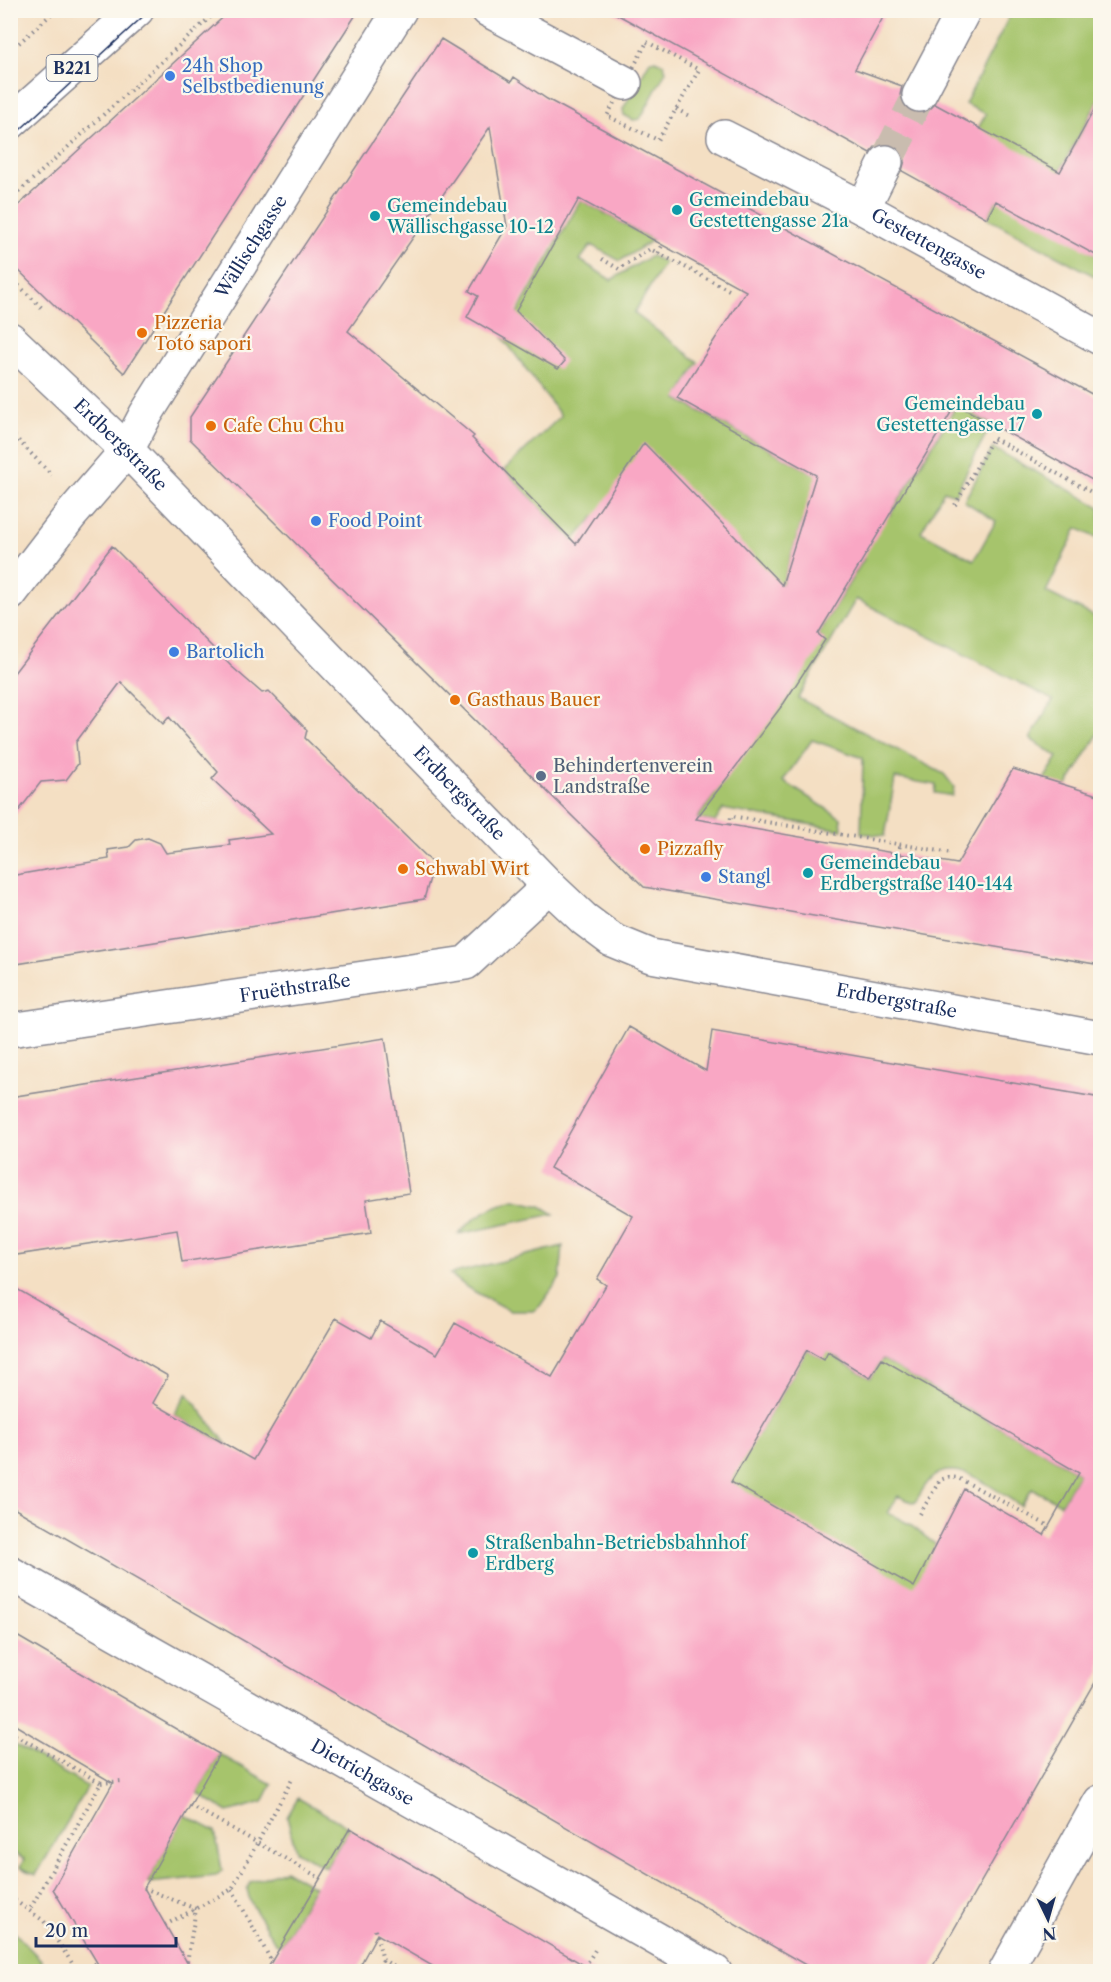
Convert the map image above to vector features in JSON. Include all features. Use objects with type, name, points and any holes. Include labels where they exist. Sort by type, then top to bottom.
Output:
[{"type":"street","name":"B221","points":[[10,123],[137,10]]},
{"type":"street","name":"Wällischgasse","points":[[10,594],[80,504],[127,450],[159,394],[400,10]]},
{"type":"street","points":[[488,10],[625,83]]},
{"type":"street","points":[[919,95],[964,10]]},
{"type":"street","name":"Gestettengasse","points":[[724,136],[862,207],[1101,338]]},
{"type":"street","points":[[862,207],[886,162]]},
{"type":"street","name":"Erdbergstraße","points":[[10,339],[127,450],[549,886],[584,919],[612,940],[651,956],[1101,1038]]},
{"type":"street","name":"Fruëthstraße","points":[[10,1030],[466,963],[549,886]]},
{"type":"street","name":"Dietrichgasse","points":[[10,1573],[715,1971]]},
{"type":"street","points":[[1005,1971],[1101,1802]]},
{"type":"path","points":[[10,51],[56,10]]},
{"type":"path","points":[[10,200],[218,10]]},
{"type":"path","points":[[648,135],[658,140],[699,70],[689,64]]},
{"type":"path","points":[[658,253],[663,244]]},
{"type":"path","points":[[602,259],[619,269],[650,249],[731,291]]},
{"type":"path","points":[[10,432],[80,504]]},
{"type":"path","points":[[956,505],[993,438],[1101,497]]},
{"type":"path","points":[[730,825],[731,816],[951,853]]},
{"type":"path","points":[[898,854],[900,845]]},
{"type":"path","points":[[920,1514],[940,1480],[949,1477],[958,1478],[1048,1526]]},
{"type":"path","points":[[10,1732],[100,1783],[121,1781]]},
{"type":"path","points":[[165,1925],[232,1889],[312,1744]]},
{"type":"path","points":[[29,1911],[100,1783]]},
{"type":"path","points":[[190,1805],[320,1878]]},
{"type":"path","points":[[144,1888],[196,1909]]},
{"type":"path","points":[[232,1889],[272,1962]]},
{"type":"path","points":[[10,1898],[44,1921],[78,1971],[97,1963]]},
{"type":"path","points":[[187,1962],[196,1909]]},
{"type":"path","points":[[375,1930],[383,1960],[403,1971]]},
{"type":"path","points":[[376,1971],[383,1960]]},
{"type":"green space","points":[[1012,11],[1100,11],[1100,97],[1051,188],[978,128],[986,114],[965,104]]},
{"type":"green space","points":[[655,60],[664,64],[666,71],[640,119],[633,120],[624,115],[623,109],[650,61]]},
{"type":"green space","points":[[1001,192],[1100,258],[1100,279],[987,218]]},
{"type":"green space","points":[[581,200],[653,240],[620,261],[591,245],[580,260],[611,280],[651,256],[665,262],[634,313],[698,362],[677,399],[890,515],[957,405],[991,424],[955,495],[944,491],[921,532],[974,560],[996,521],[964,501],[993,448],[1100,507],[1100,540],[1077,528],[1046,592],[1100,619],[1100,731],[1029,848],[1008,837],[1058,757],[1030,739],[1053,700],[856,599],[798,698],[944,774],[954,787],[952,796],[935,793],[936,785],[895,778],[885,836],[861,833],[863,758],[812,740],[783,781],[841,818],[842,830],[723,809],[715,822],[697,819],[824,640],[818,634],[864,559],[830,534],[802,521],[782,585],[595,516],[573,541],[504,470],[561,416],[503,338]]},
{"type":"green space","points":[[515,1200],[541,1206],[554,1214],[459,1234],[484,1212]]},
{"type":"green space","points":[[563,1246],[560,1278],[540,1306],[533,1311],[510,1311],[468,1288],[450,1274]]},
{"type":"green space","points":[[833,1343],[833,1356],[870,1378],[882,1359],[1079,1473],[1061,1504],[1032,1489],[1021,1506],[976,1478],[951,1471],[940,1473],[930,1480],[914,1503],[898,1496],[888,1513],[909,1524],[936,1545],[963,1649],[728,1480],[755,1435],[758,1435],[807,1350],[823,1359]]},
{"type":"green space","points":[[187,1393],[228,1446],[174,1415]]},
{"type":"green space","points":[[11,1742],[88,1787],[36,1875],[20,1867],[24,1859],[11,1851]]},
{"type":"green space","points":[[219,1754],[272,1784],[263,1802],[228,1812],[197,1793]]},
{"type":"green space","points":[[298,1798],[350,1828],[326,1868],[296,1851],[287,1817]]},
{"type":"green space","points":[[184,1815],[215,1831],[222,1870],[216,1876],[147,1883]]},
{"type":"green space","points":[[285,1870],[314,1887],[281,1945],[275,1943],[250,1901],[247,1889],[250,1882]]},
{"type":"green space","points":[[15,1933],[42,1961],[40,1971],[11,1971],[11,1938]]},
{"type":"building","points":[[231,10],[359,10],[124,373],[10,262],[10,213]]},
{"type":"building","points":[[609,10],[887,10],[855,69],[902,86],[900,95],[903,104],[911,112],[920,114],[928,111],[935,104],[1060,172],[1101,97],[1101,258],[996,201],[987,218],[902,171],[905,160],[902,152],[895,146],[884,143],[876,146],[870,153]]},
{"type":"building","points":[[441,39],[511,82],[514,77],[547,99],[1101,399],[1101,485],[956,404],[818,634],[825,640],[784,703],[696,819],[957,864],[1013,769],[1101,796],[1101,965],[644,887],[190,439],[190,417]],"holes":[[[490,127],[507,226],[469,291],[478,296],[467,317],[558,369],[565,361],[516,311],[579,199],[746,291],[677,398],[816,475],[782,585],[644,443],[576,544],[472,438],[474,436],[348,331]]]},
{"type":"building","points":[[112,546],[231,666],[262,693],[269,691],[307,730],[305,738],[434,864],[424,899],[10,965],[10,876],[109,859],[108,850],[129,847],[136,840],[148,838],[160,843],[166,853],[230,845],[229,840],[271,834],[212,779],[218,772],[169,717],[163,724],[121,682],[76,742],[78,764],[66,780],[41,782],[10,822],[10,678]]},
{"type":"building","points":[[629,1027],[706,1071],[712,1031],[1101,1098],[1101,1672],[930,1971],[816,1971],[10,1506],[10,1285],[168,1376],[153,1403],[253,1460],[336,1318],[371,1338],[380,1321],[437,1354],[455,1323],[552,1377],[606,1285],[597,1279],[633,1216],[550,1168]],"holes":[[[807,1350],[824,1360],[828,1352],[870,1378],[882,1359],[1079,1473],[1044,1535],[964,1489],[914,1587],[731,1482]]]},
{"type":"building","points":[[385,1038],[409,1193],[366,1200],[371,1233],[182,1262],[177,1230],[10,1256],[10,1097]]},
{"type":"building","points":[[10,1632],[219,1754],[144,1888],[192,1971],[102,1971],[53,1889],[113,1783],[10,1722]]},
{"type":"building","points":[[350,1828],[594,1971],[441,1971],[377,1934],[357,1971],[266,1971]]},
{"type":"tunnel","points":[[886,162],[919,95]]},
{"type":"tram line","points":[[10,139],[150,10]]},
{"type":"place","name":"24h Shop Selbstbedienung","points":[[170,76]]},
{"type":"place","name":"Gemeindebau Gestettengasse 21a","points":[[677,210]]},
{"type":"place","name":"Gemeindebau Wällischgasse 10-12","points":[[375,216]]},
{"type":"place","name":"Pizzeria Totó sapori","points":[[142,333]]},
{"type":"place","name":"Gemeindebau Gestettengasse 17","points":[[1037,414]]},
{"type":"place","name":"Cafe Chu Chu","points":[[211,426]]},
{"type":"place","name":"Food Point","points":[[316,521]]},
{"type":"place","name":"Bartolich","points":[[174,652]]},
{"type":"place","name":"Gasthaus Bauer","points":[[455,700]]},
{"type":"place","name":"Behindertenverein Landstraße","points":[[541,776]]},
{"type":"place","name":"Pizzafly","points":[[645,849]]},
{"type":"place","name":"Schwabl Wirt","points":[[403,869]]},
{"type":"place","name":"Gemeindebau Erdbergstraße 140-144","points":[[808,873]]},
{"type":"place","name":"Stangl","points":[[706,877]]},
{"type":"place","name":"Straßenbahn-Betriebsbahnhof Erdberg","points":[[473,1553]]}]
